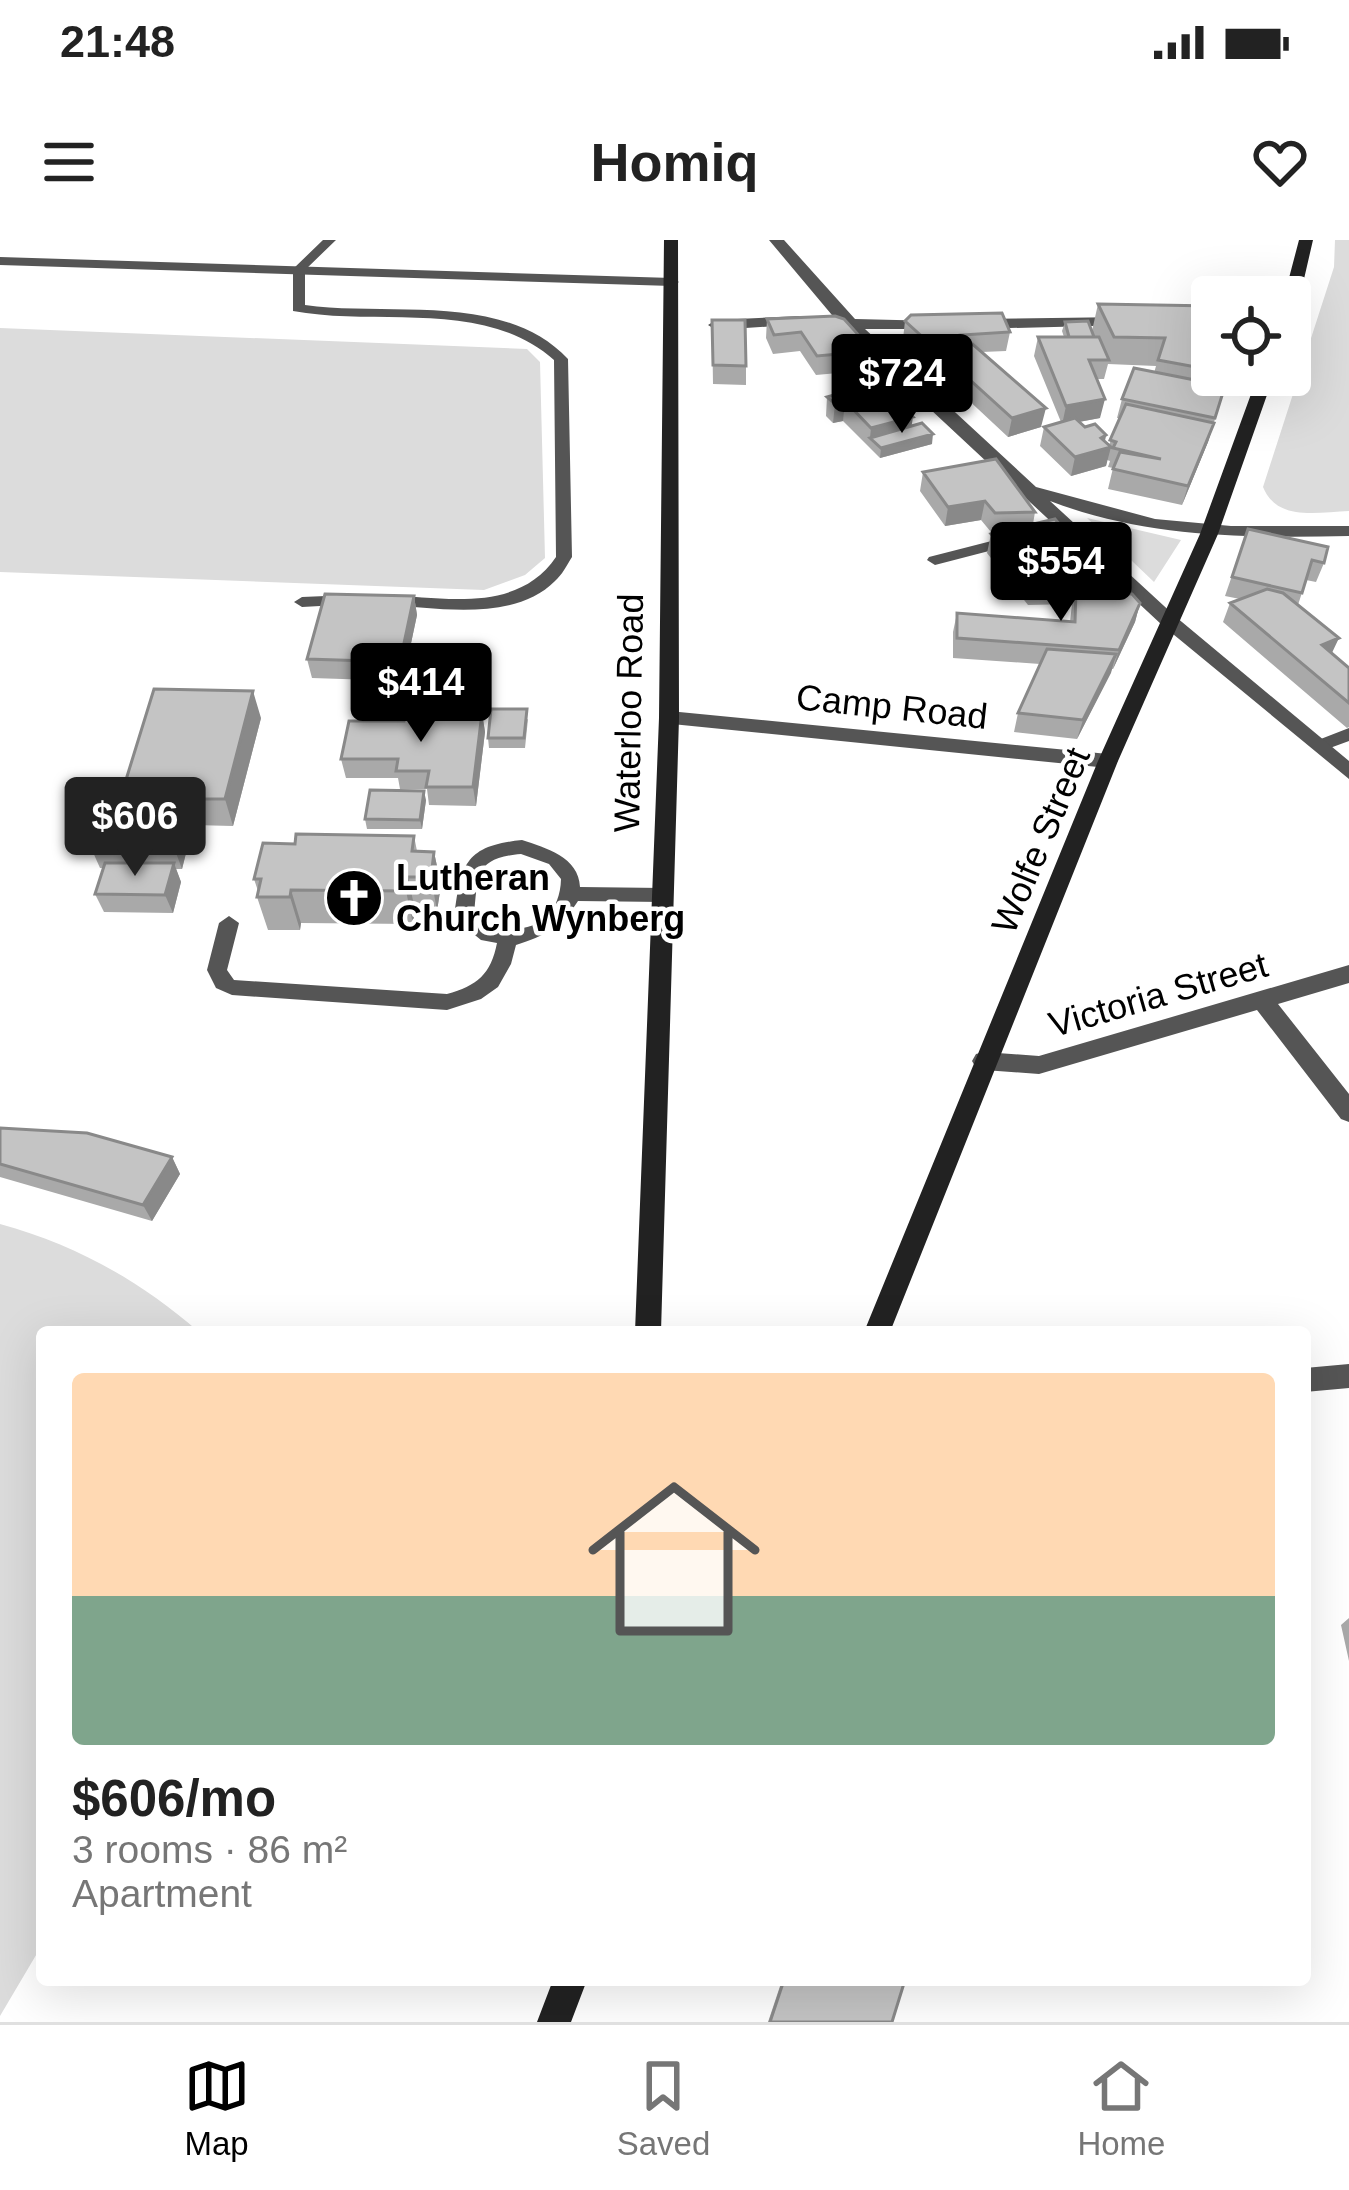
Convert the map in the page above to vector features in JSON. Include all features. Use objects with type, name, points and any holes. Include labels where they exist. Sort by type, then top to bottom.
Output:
[{"type":"main road","name":"Waterloo Road","points":[[648,1326],[669,718],[670,240]]},
{"type":"main road","points":[[1297,276],[1306,240]]},
{"type":"main road","name":"Wolfe Street","points":[[879,1326],[1108,761],[1209,534],[1258,396]]},
{"type":"main road","points":[[554,2022],[568,1986]]},
{"type":"street","points":[[776,240],[852,324],[1169,621],[1349,772]]},
{"type":"street","points":[[0,261],[672,281]]},
{"type":"street","points":[[713,325],[1141,322]]},
{"type":"street","points":[[1028,485],[1086,511],[1209,534],[1349,531]]},
{"type":"street","points":[[1070,526],[1067,516],[1086,511]]},
{"type":"street","name":"Camp Road","points":[[669,718],[1108,761]]},
{"type":"street","name":"Victoria Street","points":[[984,1061],[1040,1065],[1265,1003],[1349,974]]},
{"type":"street","points":[[1265,1003],[1349,1112]]},
{"type":"street","points":[[1311,1379],[1349,1376]]},
{"type":"lane","points":[[302,602],[509,599],[541,586],[564,557],[561,359],[539,341],[460,318],[298,308],[299,269],[330,240]]},
{"type":"lane","points":[[1047,532],[1070,526]]},
{"type":"lane","points":[[935,560],[1025,537]]},
{"type":"lane","points":[[1318,746],[1349,734]]},
{"type":"lane","points":[[522,848],[555,858],[566,868],[573,895],[568,908],[544,929],[508,937],[476,930],[464,918],[470,867],[487,852],[522,848]]},
{"type":"lane","points":[[573,895],[663,896]]},
{"type":"lane","points":[[229,923],[218,970],[223,983],[447,1002],[467,997],[494,980],[502,971],[508,937]]},
{"type":"shaded area","points":[[1335,240],[1349,240],[1349,511],[1300,512],[1278,506],[1263,487],[1292,396],[1311,396],[1311,338],[1334,267]]},
{"type":"shaded area","points":[[0,328],[527,349],[540,362],[545,558],[525,575],[484,590],[0,572]]},
{"type":"shaded area","points":[[1087,518],[1181,540],[1154,582]]},
{"type":"shaded area","points":[[0,1224],[106,1266],[191,1326],[36,1326],[36,1955],[0,2016]]},
{"type":"building","points":[[1098,304],[1191,306],[1191,366],[1158,360],[1165,338],[1114,337]]},
{"type":"building","points":[[1002,313],[1010,332],[962,335],[1046,408],[1012,418],[905,321],[911,315]]},
{"type":"building","points":[[767,319],[844,319],[873,351],[817,356],[801,332],[774,335]]},
{"type":"building","points":[[712,320],[745,320],[746,366],[713,365]]},
{"type":"building","points":[[1088,321],[1094,337],[1069,337],[1065,322]]},
{"type":"building","points":[[1038,337],[1099,337],[1109,360],[1089,360],[1105,399],[1066,406]]},
{"type":"building","points":[[1134,368],[1191,379],[1191,396],[1222,396],[1215,418],[1122,399]]},
{"type":"building","points":[[878,383],[913,417],[871,428],[845,401],[835,404],[827,397]]},
{"type":"building","points":[[1126,404],[1214,423],[1188,486],[1113,469],[1120,452],[1161,459],[1113,448],[1116,442],[1110,440]]},
{"type":"building","points":[[1075,418],[1085,427],[1095,424],[1111,447],[1075,457],[1044,427]]},
{"type":"building","points":[[922,423],[933,434],[881,448],[870,438]]},
{"type":"building","points":[[996,459],[1035,512],[995,513],[985,501],[948,507],[923,472]]},
{"type":"building","points":[[1055,519],[1112,585],[1033,586],[991,534]]},
{"type":"building","points":[[1248,529],[1328,547],[1324,563],[1312,560],[1302,593],[1232,577]]},
{"type":"building","points":[[1267,589],[1283,593],[1339,638],[1322,645],[1349,668],[1349,703],[1230,603]]},
{"type":"building","points":[[1076,591],[1132,594],[1140,603],[1119,650],[957,638],[957,613],[1075,622]]},
{"type":"building","points":[[325,594],[414,596],[400,662],[307,659]]},
{"type":"building","points":[[1047,649],[1116,654],[1083,720],[1018,713]]},
{"type":"building","points":[[154,689],[253,691],[225,799],[183,799],[172,842],[88,841],[102,796],[121,796]]},
{"type":"building","points":[[491,709],[527,709],[524,738],[488,738]]},
{"type":"building","points":[[405,713],[482,713],[473,787],[426,787],[429,771],[396,771],[398,759],[341,759],[349,721],[404,721]]},
{"type":"building","points":[[370,790],[424,791],[420,820],[365,819]]},
{"type":"building","points":[[296,834],[414,836],[412,851],[434,852],[431,877],[408,877],[406,891],[291,890],[290,897],[257,897],[261,879],[254,879],[263,843],[295,844]]},
{"type":"building","points":[[105,863],[174,863],[165,895],[95,894]]},
{"type":"building","points":[[0,1128],[87,1133],[172,1157],[143,1205],[0,1164]]},
{"type":"building","points":[[782,1986],[903,1986],[892,2022],[770,2022]]},
{"type":"place","name":"Lutheran Church Wynberg","points":[[354,898]]}]
